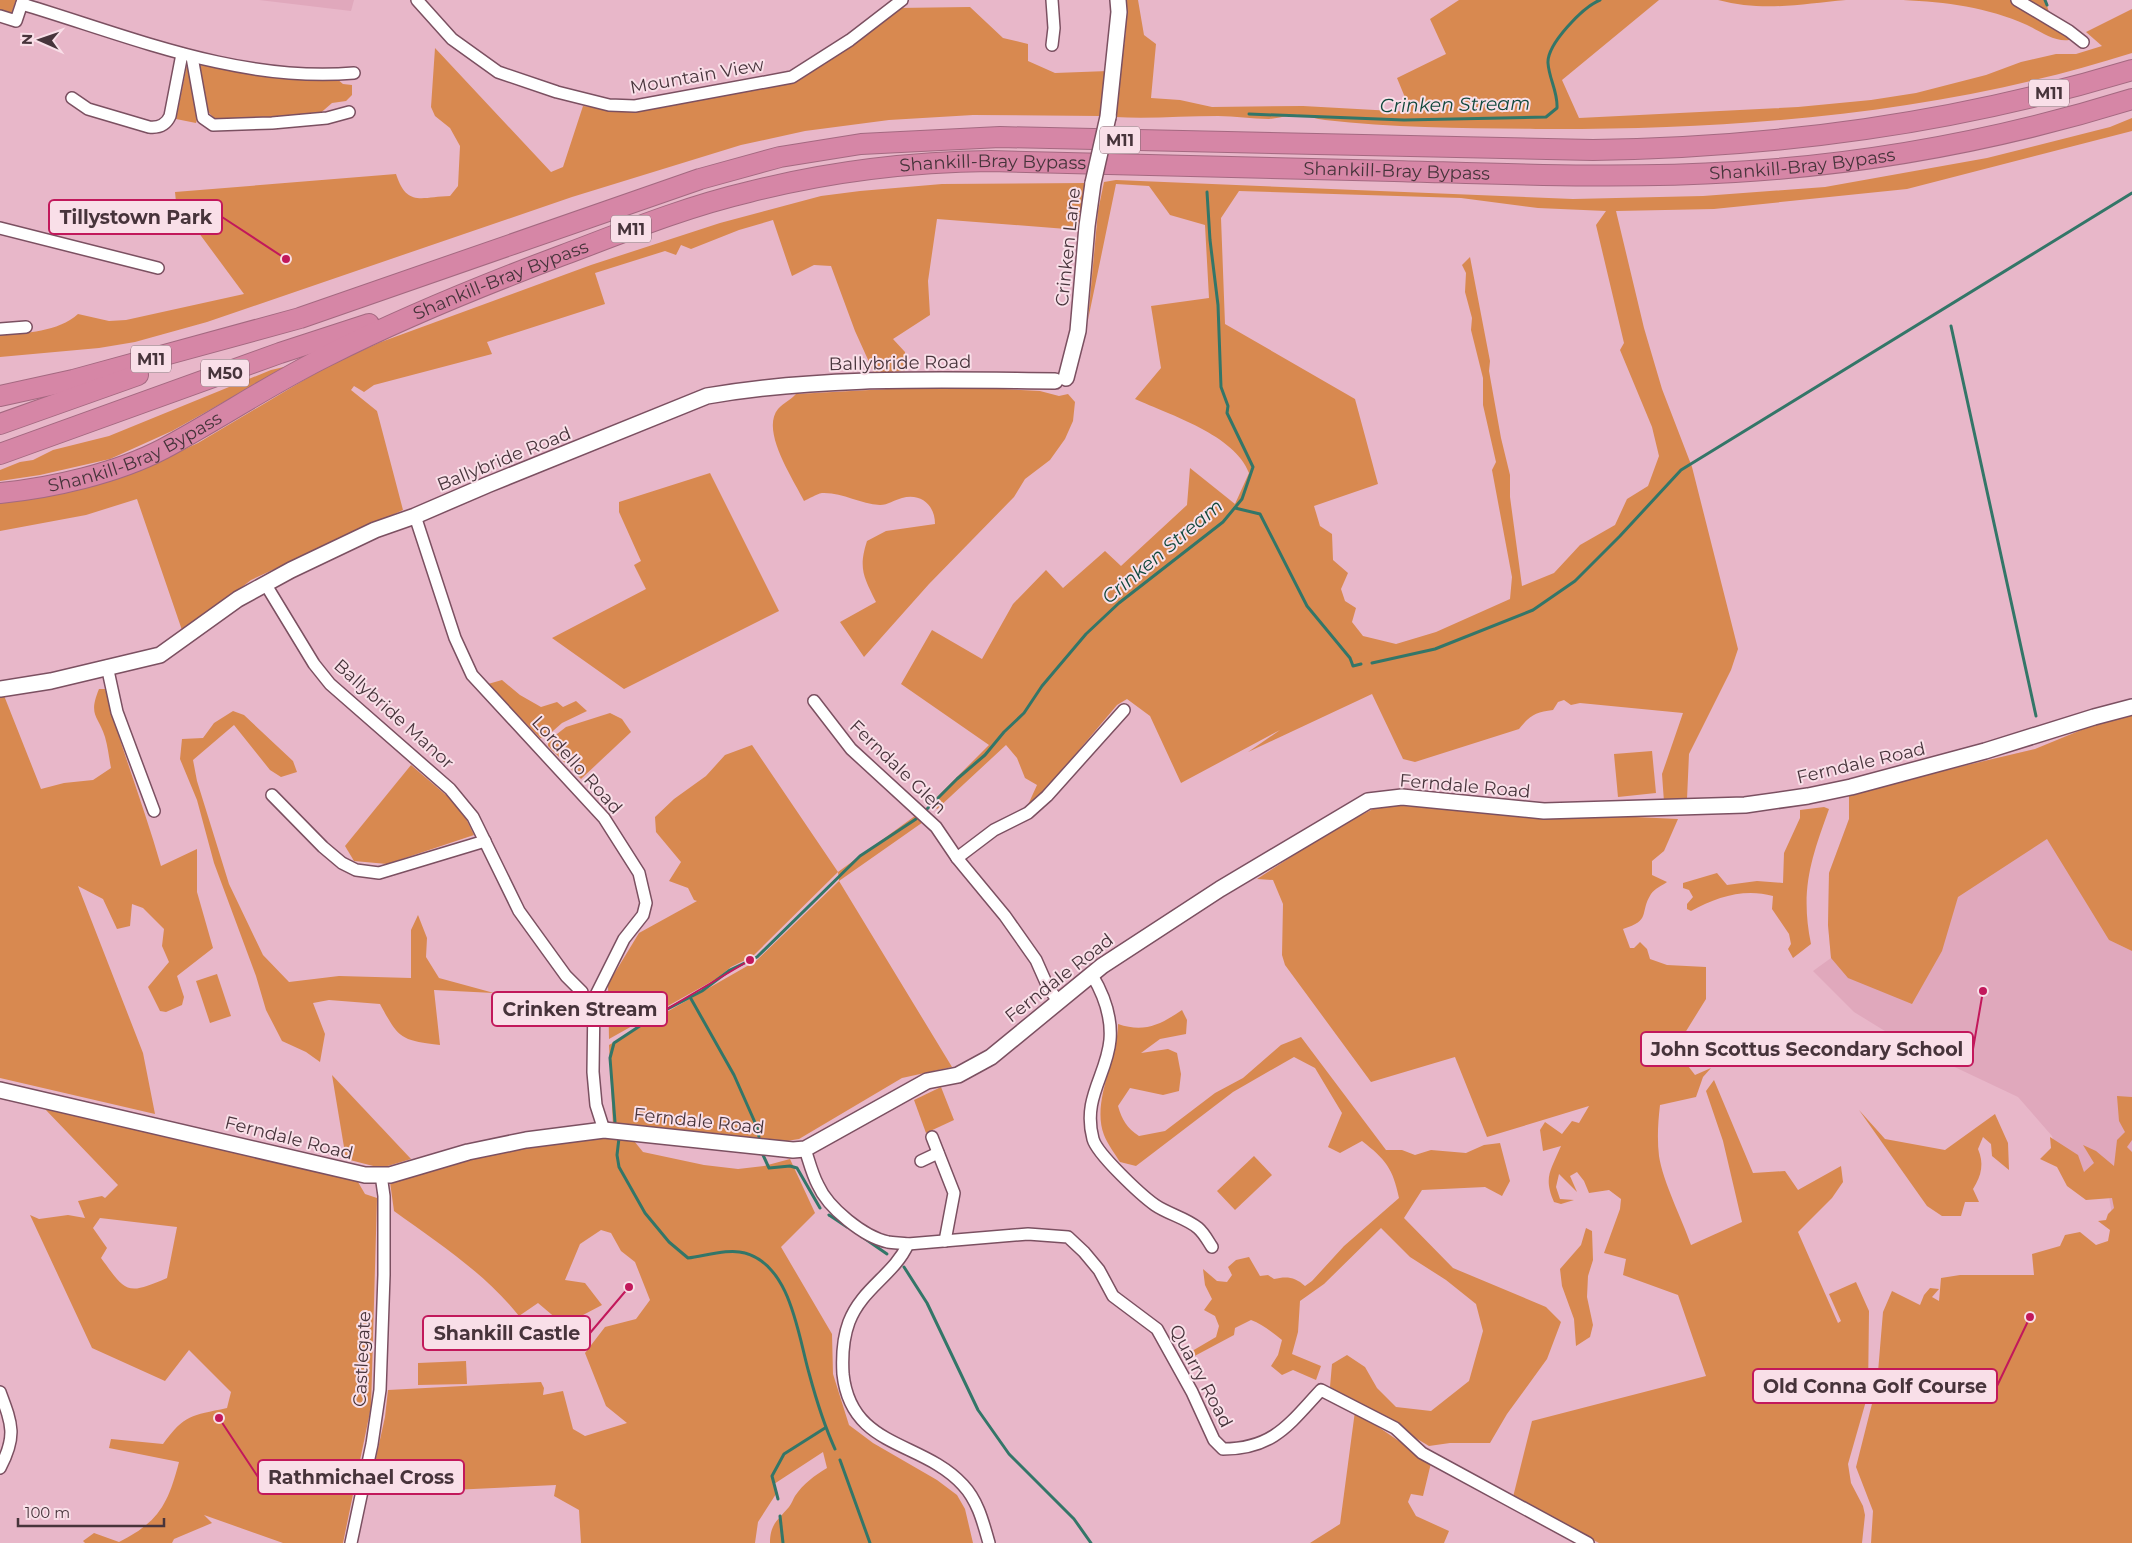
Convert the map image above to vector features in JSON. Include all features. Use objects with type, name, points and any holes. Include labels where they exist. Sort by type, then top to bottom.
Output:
[{"type":"highway","name":"Shankill-Bray Bypass","points":[[0,396],[73,380],[300,318],[700,179],[780,157],[861,144],[1000,137],[1593,150],[1654,149],[1768,141],[1868,131],[1964,113],[2078,87],[2132,70]]},
{"type":"highway","name":"Shankill-Bray Bypass","points":[[0,493],[56,484],[114,468],[161,450],[327,355],[452,297],[653,221],[748,192],[883,167],[955,161],[990,161],[1600,176],[1737,172],[1802,166],[1933,149],[2013,132],[2132,99]]},
{"type":"highway","name":"M50","points":[[0,454],[280,353],[452,297]]},
{"type":"highway","name":"M50","points":[[0,424],[300,318]]},
{"type":"street","name":"Mountain View","points":[[417,0],[452,39],[498,72],[583,99],[609,105],[635,106],[792,77],[850,40],[902,0]]},
{"type":"street","points":[[1052,0],[1054,28],[1052,45]]},
{"type":"street","name":"Crinken Lane","points":[[1060,379],[1078,331],[1087,226],[1093,183],[1108,117],[1120,12],[1118,0]]},
{"type":"street","points":[[2017,0],[2069,31],[2083,42]]},
{"type":"street","points":[[0,16],[16,21],[22,2],[187,55],[289,72],[331,75],[354,72]]},
{"type":"street","points":[[72,98],[88,109],[149,127],[158,127],[165,123],[170,116],[187,55]]},
{"type":"street","points":[[187,55],[203,118],[213,125],[272,124],[327,118],[349,112]]},
{"type":"street","points":[[0,228],[158,268]]},
{"type":"street","points":[[0,329],[26,327]]},
{"type":"street","name":"Ballybride Road","points":[[0,689],[51,681],[107,666],[160,655],[238,599],[291,570],[375,530],[415,516],[708,396],[744,390],[870,380],[1060,379]]},
{"type":"street","name":"Lordello Road","points":[[415,516],[455,638],[472,675],[604,818],[640,873],[646,903],[643,915],[624,939],[594,999],[593,1072],[596,1105],[604,1130]]},
{"type":"street","name":"Ballybride Manor","points":[[266,585],[314,664],[330,684],[450,789],[474,817],[518,911],[566,976],[582,992]]},
{"type":"street","points":[[107,666],[117,712],[154,811]]},
{"type":"street","name":"Ferndale Glen","points":[[814,701],[851,749],[936,827],[957,858],[1005,916],[1036,960],[1048,987],[1058,1001]]},
{"type":"street","name":"Ferndale Road","points":[[0,1090],[365,1175],[381,1175],[468,1152],[526,1140],[604,1130],[793,1150],[805,1149],[927,1081],[958,1076],[991,1057],[1102,966],[1220,888],[1368,801],[1402,797],[1544,811],[1745,805],[1808,796],[1851,787],[1985,751],[2132,707]]},
{"type":"street","points":[[957,858],[994,830],[1028,812],[1047,796],[1124,710]]},
{"type":"street","points":[[272,795],[323,847],[342,863],[356,870],[380,873],[485,841]]},
{"type":"street","points":[[1092,975],[1102,992],[1108,1014],[1110,1041],[1095,1085],[1090,1112],[1093,1140],[1111,1164],[1154,1204],[1198,1228],[1212,1247]]},
{"type":"street","points":[[932,1137],[954,1193],[945,1240]]},
{"type":"street","name":"Quarry Road","points":[[805,1149],[818,1186],[840,1214],[872,1236],[888,1242],[908,1244],[1028,1234],[1068,1237],[1099,1270],[1114,1296],[1157,1329],[1192,1392],[1214,1440],[1223,1449],[1244,1449],[1280,1434],[1295,1421],[1322,1390],[1395,1428],[1422,1453],[1588,1543]]},
{"type":"street","points":[[921,1161],[938,1153]]},
{"type":"street","name":"Castlegate","points":[[351,1543],[372,1444],[380,1390],[384,1275],[384,1196],[381,1175]]},
{"type":"street","points":[[908,1244],[894,1266],[860,1300],[849,1322],[844,1340],[842,1364],[845,1389],[852,1408],[870,1429],[948,1473],[962,1484],[975,1502],[989,1543]]},
{"type":"street","points":[[0,1392],[12,1432],[10,1449],[0,1468]]},
{"type":"shaded area","points":[[0,0],[16,0],[11,15],[0,12]]},
{"type":"shaded area","points":[[259,0],[354,0],[351,11]]},
{"type":"shaded area","points":[[1124,0],[1138,0],[1144,35],[1156,44],[1151,98],[1180,100],[1212,107],[1303,106],[1411,112],[1397,78],[1446,54],[1430,19],[1459,0],[1659,0],[1562,80],[1579,118],[1798,107],[1871,100],[1916,93],[1986,75],[2021,62],[2056,54],[2076,54],[2102,46],[2086,32],[2132,9],[2132,53],[2059,74],[1986,91],[1912,104],[1837,114],[1686,126],[1536,129],[1377,125],[1325,120],[1302,115],[1269,119],[1218,116],[1115,117],[1126,30]]},
{"type":"shaded area","points":[[1718,0],[1846,0],[1798,5],[1751,6]]},
{"type":"shaded area","points":[[1903,0],[2045,0],[2049,12],[2048,21],[2069,34],[2069,40],[2053,38],[2012,19],[1966,6]]},
{"type":"shaded area","points":[[970,7],[1003,38],[1028,44],[1028,61],[1055,73],[1108,71],[1100,116],[973,115],[889,120],[805,131],[741,145],[572,197],[207,322],[135,342],[99,348],[0,357],[0,335],[51,328],[61,325],[78,314],[109,321],[126,320],[244,294],[176,202],[175,192],[396,174],[400,184],[410,196],[423,198],[450,196],[458,186],[460,146],[450,128],[435,116],[431,107],[435,48],[551,172],[563,167],[583,106],[624,111],[767,88],[793,81],[825,64],[896,8]]},
{"type":"shaded area","points":[[197,64],[228,70],[337,79],[343,84],[352,85],[352,95],[346,101],[332,103],[317,116],[217,120],[207,109],[201,95]]},
{"type":"shaded area","points":[[187,65],[198,116],[196,123],[176,119]]},
{"type":"shaded area","points":[[2132,118],[2132,131],[1907,189],[1714,209],[1616,211],[1644,328],[1662,389],[1692,467],[1738,649],[1731,670],[1689,754],[1687,799],[1664,802],[1662,774],[1683,713],[1580,703],[1571,705],[1564,700],[1558,702],[1553,710],[1534,715],[1519,729],[1415,762],[1403,759],[1372,694],[1248,752],[1280,730],[1181,783],[1150,716],[1127,699],[1117,705],[1042,794],[1027,807],[1037,785],[1025,778],[1017,758],[1006,745],[937,809],[931,803],[989,745],[901,684],[932,630],[982,659],[1013,604],[1046,570],[1063,588],[1105,551],[1121,566],[1187,505],[1190,468],[1235,504],[1249,473],[1242,460],[1216,437],[1183,419],[1135,399],[1161,368],[1151,306],[1209,298],[1205,225],[1170,215],[1149,186],[1116,184],[1088,320],[1098,211],[1104,182],[1116,180],[1573,199],[1703,196],[1825,187],[1987,158],[2110,127]],"holes":[[[1239,191],[1461,198],[1538,208],[1606,211],[1596,225],[1624,343],[1620,350],[1652,427],[1659,456],[1648,486],[1627,499],[1615,525],[1580,545],[1554,573],[1522,586],[1510,497],[1510,475],[1501,438],[1489,371],[1490,361],[1470,257],[1462,265],[1466,273],[1465,292],[1472,318],[1471,330],[1483,378],[1483,405],[1496,462],[1492,470],[1512,577],[1510,599],[1436,632],[1396,644],[1363,636],[1352,622],[1356,608],[1345,601],[1341,589],[1348,573],[1333,560],[1332,534],[1320,526],[1314,506],[1378,484],[1355,399],[1225,324],[1221,218]]]},
{"type":"shaded area","points":[[1088,183],[1079,230],[937,219],[928,281],[930,315],[893,339],[905,352],[905,371],[874,373],[855,331],[831,266],[814,265],[792,276],[773,220],[739,230],[691,249],[681,245],[676,255],[665,251],[595,273],[605,304],[487,342],[492,354],[374,385],[364,392],[354,386],[351,390],[377,411],[403,510],[251,580],[183,633],[137,499],[86,515],[0,531],[0,502],[58,493],[103,483],[144,468],[198,443],[331,364],[381,342],[591,265],[720,223],[821,196],[860,191],[942,184]]},
{"type":"shaded area","points":[[288,366],[172,431],[110,459],[40,475],[0,481],[0,470],[20,462],[33,460],[53,450],[109,436],[271,370]]},
{"type":"shaded area","points":[[943,386],[1040,391],[1059,396],[1068,394],[1075,402],[1073,421],[1065,439],[1050,460],[1025,479],[1014,497],[929,584],[864,657],[840,622],[876,602],[864,573],[863,559],[867,541],[886,531],[935,524],[933,511],[926,502],[915,497],[902,498],[880,505],[865,503],[837,494],[822,493],[804,501],[780,455],[773,430],[774,418],[778,409],[796,394]]},
{"type":"shaded area","points":[[710,473],[779,611],[624,689],[552,638],[646,589],[634,565],[641,561],[619,512],[619,502]]},
{"type":"shaded area","points":[[502,680],[520,695],[541,707],[557,702],[563,707],[576,701],[587,711],[562,723],[545,738],[540,738],[488,684]]},
{"type":"shaded area","points":[[99,689],[105,689],[161,866],[197,849],[197,892],[213,948],[177,976],[184,997],[182,1005],[166,1012],[160,1011],[148,987],[169,962],[162,946],[164,929],[143,908],[132,904],[130,926],[117,929],[103,899],[78,886],[143,1053],[155,1114],[0,1078],[0,693],[3,693],[41,789],[64,783],[93,780],[111,768],[105,737],[94,710]]},
{"type":"shaded area","points":[[233,711],[244,715],[293,761],[297,772],[281,777],[270,770],[234,725],[193,760],[197,781],[229,884],[263,955],[289,982],[339,976],[411,978],[411,930],[418,915],[427,938],[426,957],[439,978],[494,993],[434,990],[440,1045],[416,1041],[402,1036],[380,1004],[329,1000],[313,1003],[325,1034],[320,1062],[306,1052],[282,1041],[266,1010],[256,976],[214,863],[197,800],[180,759],[182,739],[203,738],[214,723]]},
{"type":"shaded area","points":[[2132,712],[2132,951],[2109,940],[2047,839],[1958,897],[1942,951],[1912,1004],[1848,978],[1831,958],[1828,925],[1829,873],[1849,819],[1849,793],[2035,749],[2120,714]]},
{"type":"shaded area","points":[[610,713],[622,719],[631,732],[581,779],[548,746],[548,741],[566,727]]},
{"type":"shaded area","points":[[752,745],[838,872],[753,956],[609,1039],[608,984],[639,933],[697,901],[694,900],[688,888],[669,881],[681,862],[656,832],[655,817],[674,799],[706,776],[725,755]]},
{"type":"shaded area","points":[[2035,749],[2109,940],[2132,951],[2132,1238],[2116,1241],[2109,1196],[2069,1185],[2052,1136],[2018,1097],[1906,1044],[1854,1012],[1813,971],[1831,958],[1828,925],[1829,873],[1849,819],[1849,793]]},
{"type":"shaded area","points":[[1652,751],[1656,793],[1618,797],[1614,754]]},
{"type":"shaded area","points":[[411,765],[461,808],[474,835],[387,864],[354,861],[345,846]]},
{"type":"shaded area","points":[[1381,805],[1678,819],[1664,851],[1652,861],[1652,875],[1667,882],[1651,894],[1641,919],[1632,926],[1623,929],[1630,948],[1634,948],[1640,942],[1647,949],[1650,959],[1667,965],[1706,967],[1706,999],[1675,1049],[1695,1075],[1711,1068],[1703,1077],[1696,1097],[1660,1105],[1658,1137],[1661,1166],[1691,1245],[1742,1222],[1723,1141],[1706,1091],[1714,1080],[1753,1173],[1785,1171],[1798,1190],[1841,1166],[1843,1182],[1832,1198],[1798,1232],[1838,1323],[1841,1321],[1829,1294],[1856,1282],[1869,1311],[1868,1394],[1848,1464],[1851,1483],[1863,1506],[1865,1515],[1862,1543],[1599,1543],[1513,1497],[1532,1421],[1706,1376],[1678,1295],[1623,1275],[1626,1259],[1604,1253],[1620,1209],[1621,1199],[1609,1190],[1589,1193],[1584,1181],[1577,1172],[1570,1176],[1577,1192],[1559,1174],[1556,1187],[1560,1199],[1574,1200],[1561,1204],[1554,1202],[1549,1180],[1551,1168],[1561,1146],[1543,1151],[1540,1130],[1545,1122],[1562,1134],[1572,1121],[1579,1123],[1589,1106],[1487,1137],[1455,1057],[1371,1082],[1285,965],[1282,955],[1283,904],[1273,880],[1257,879],[1334,829]]},
{"type":"shaded area","points":[[1824,807],[1829,809],[1812,859],[1807,891],[1808,925],[1811,944],[1793,958],[1788,949],[1791,944],[1789,934],[1772,909],[1773,896],[1752,893],[1731,895],[1691,911],[1687,909],[1687,904],[1693,897],[1689,890],[1683,888],[1683,883],[1717,873],[1727,885],[1757,881],[1783,883],[1784,853],[1800,818],[1800,810]]},
{"type":"shaded area","points":[[919,813],[926,820],[839,881],[838,872]]},
{"type":"shaded area","points":[[839,881],[952,1067],[902,1078],[799,1139],[774,1143],[613,1126],[609,1045],[756,961]]},
{"type":"shaded area","points":[[217,974],[231,1016],[210,1023],[196,981]]},
{"type":"shaded area","points":[[1182,1010],[1187,1020],[1186,1034],[1160,1039],[1141,1053],[1168,1049],[1177,1053],[1181,1074],[1179,1091],[1163,1095],[1130,1088],[1118,1106],[1126,1123],[1139,1136],[1165,1131],[1215,1093],[1243,1078],[1281,1045],[1301,1037],[1386,1150],[1402,1150],[1415,1155],[1431,1150],[1466,1153],[1484,1145],[1500,1143],[1510,1181],[1502,1196],[1485,1187],[1422,1190],[1404,1218],[1453,1268],[1546,1307],[1561,1322],[1547,1359],[1507,1414],[1490,1443],[1450,1443],[1429,1446],[1330,1387],[1332,1364],[1347,1355],[1365,1367],[1377,1388],[1396,1407],[1431,1411],[1469,1381],[1483,1331],[1476,1304],[1446,1280],[1410,1257],[1381,1228],[1324,1284],[1300,1301],[1298,1332],[1292,1354],[1321,1366],[1316,1380],[1293,1370],[1282,1375],[1271,1366],[1278,1355],[1282,1340],[1251,1320],[1235,1328],[1234,1335],[1189,1359],[1187,1354],[1216,1337],[1219,1326],[1215,1316],[1204,1310],[1212,1299],[1205,1285],[1203,1269],[1217,1281],[1227,1282],[1232,1275],[1228,1267],[1236,1260],[1249,1257],[1260,1276],[1268,1275],[1274,1279],[1291,1278],[1305,1286],[1312,1281],[1344,1246],[1399,1198],[1394,1179],[1387,1165],[1377,1153],[1362,1141],[1340,1153],[1328,1147],[1342,1113],[1315,1068],[1294,1057],[1233,1092],[1136,1166],[1120,1162],[1104,1135],[1101,1122],[1103,1094],[1117,1037],[1118,1024],[1136,1028],[1152,1026]]},
{"type":"shaded area","points":[[332,1075],[411,1159],[381,1168],[346,1159]]},
{"type":"shaded area","points":[[941,1087],[954,1120],[926,1133],[914,1100]]},
{"type":"shaded area","points":[[2117,1096],[2132,1097],[2132,1140],[2127,1147],[2132,1152],[2132,1543],[1871,1543],[1873,1511],[1856,1467],[1877,1384],[1883,1312],[1892,1291],[1920,1305],[1924,1295],[1930,1288],[1939,1289],[1932,1297],[1939,1301],[1941,1278],[1960,1275],[2034,1275],[2032,1254],[2060,1246],[2065,1235],[2080,1232],[2096,1245],[2108,1241],[2110,1230],[2098,1221],[2106,1220],[2108,1214],[2114,1208],[2112,1198],[2086,1200],[2067,1186],[2057,1167],[2040,1159],[2051,1148],[2050,1137],[2078,1155],[2084,1172],[2094,1163],[2083,1145],[2096,1151],[2114,1166],[2117,1140],[2125,1132],[2119,1121]]},
{"type":"shaded area","points":[[43,1107],[358,1182],[365,1194],[377,1198],[371,1407],[343,1543],[283,1543],[204,1515],[212,1523],[174,1539],[172,1543],[85,1543],[83,1541],[94,1533],[119,1542],[133,1535],[153,1519],[160,1510],[175,1477],[179,1462],[109,1448],[111,1439],[163,1444],[177,1427],[190,1418],[227,1408],[231,1392],[189,1350],[165,1381],[92,1348],[30,1215],[39,1219],[68,1215],[85,1218],[78,1201],[102,1196],[105,1198],[118,1185]],"holes":[[[100,1218],[177,1227],[167,1278],[135,1289],[122,1284],[101,1258],[107,1248],[93,1228]]]},
{"type":"shaded area","points":[[1859,1110],[1885,1139],[1945,1150],[1995,1114],[2008,1143],[2009,1170],[1992,1156],[1991,1144],[1983,1137],[1978,1149],[1981,1169],[1973,1189],[1979,1202],[1965,1202],[1961,1216],[1942,1216],[1927,1206]]},
{"type":"shaded area","points":[[600,1135],[630,1136],[643,1152],[704,1165],[738,1169],[764,1166],[790,1159],[815,1213],[781,1247],[832,1334],[833,1374],[849,1425],[873,1443],[937,1480],[957,1495],[965,1509],[973,1543],[770,1543],[773,1527],[789,1507],[794,1497],[810,1480],[827,1468],[823,1452],[774,1484],[776,1494],[758,1522],[755,1543],[581,1543],[579,1510],[554,1496],[556,1485],[368,1494],[385,1417],[388,1390],[541,1382],[544,1388],[543,1395],[563,1391],[573,1429],[585,1436],[627,1423],[606,1406],[585,1353],[605,1327],[636,1319],[650,1300],[635,1262],[621,1251],[611,1233],[601,1230],[580,1244],[565,1280],[585,1283],[602,1305],[564,1325],[538,1303],[519,1316],[506,1300],[476,1272],[394,1211],[390,1182],[511,1147]]},
{"type":"shaded area","points":[[1254,1156],[1272,1175],[1235,1210],[1217,1191]]},
{"type":"shaded area","points":[[1586,1228],[1592,1231],[1593,1260],[1588,1276],[1587,1297],[1593,1325],[1590,1337],[1576,1346],[1574,1319],[1562,1286],[1560,1269],[1581,1245]]},
{"type":"shaded area","points":[[466,1361],[467,1384],[418,1385],[418,1363]]},
{"type":"shaded area","points":[[1355,1411],[1431,1463],[1423,1496],[1411,1494],[1408,1502],[1416,1516],[1449,1531],[1444,1543],[1310,1543],[1340,1524]]},
{"type":"waterway","name":"Crinken Stream","points":[[1249,114],[1404,120],[1546,117],[1557,108],[1548,63],[1553,46],[1576,18],[1600,0]]},
{"type":"waterway","points":[[2045,0],[2047,5]]},
{"type":"waterway","name":"Crinken Stream","points":[[925,811],[957,779],[985,755],[1004,732],[1024,713],[1042,686],[1086,634],[1119,603],[1223,522],[1242,499],[1253,467],[1227,413],[1228,406],[1221,387],[1218,305],[1210,240],[1207,192]]},
{"type":"waterway","points":[[1372,663],[1435,649],[1533,610],[1575,581],[1681,470],[2132,193]]},
{"type":"waterway","points":[[1951,326],[2036,716]]},
{"type":"waterway","points":[[1235,508],[1260,514],[1307,606],[1350,658],[1353,666],[1361,664]]},
{"type":"waterway","name":"Crinken Stream","points":[[615,1122],[610,1058],[614,1043],[658,1014],[702,991],[730,970],[757,957],[860,856],[916,819]]},
{"type":"waterway","points":[[690,997],[734,1075],[757,1127],[759,1137]]},
{"type":"waterway","name":"Crinken Stream","points":[[619,1138],[617,1155],[619,1167],[645,1213],[669,1242],[688,1258],[732,1251],[745,1253],[761,1260],[773,1272],[783,1287],[790,1304],[817,1402],[835,1449]]},
{"type":"waterway","points":[[763,1155],[769,1168],[790,1166],[797,1168],[820,1208]]},
{"type":"waterway","points":[[829,1215],[847,1227]]},
{"type":"waterway","points":[[861,1236],[887,1254]]},
{"type":"waterway","points":[[904,1267],[927,1303],[978,1410],[1009,1454],[1074,1519],[1091,1543]]},
{"type":"waterway","name":"Crinken Stream","points":[[778,1499],[772,1476],[784,1454],[825,1428]]},
{"type":"waterway","points":[[840,1460],[870,1543]]},
{"type":"waterway","name":"Crinken Stream","points":[[780,1516],[783,1543]]},
{"type":"place","name":"Tillystown Park","points":[[286,259]]},
{"type":"place","name":"Crinken Stream","points":[[750,960]]},
{"type":"place","name":"John Scottus Secondary School","points":[[1983,991]]},
{"type":"place","name":"Shankill Castle","points":[[629,1287]]},
{"type":"place","name":"Old Conna Golf Course","points":[[2030,1317]]},
{"type":"place","name":"Rathmichael Cross","points":[[219,1418]]}]
